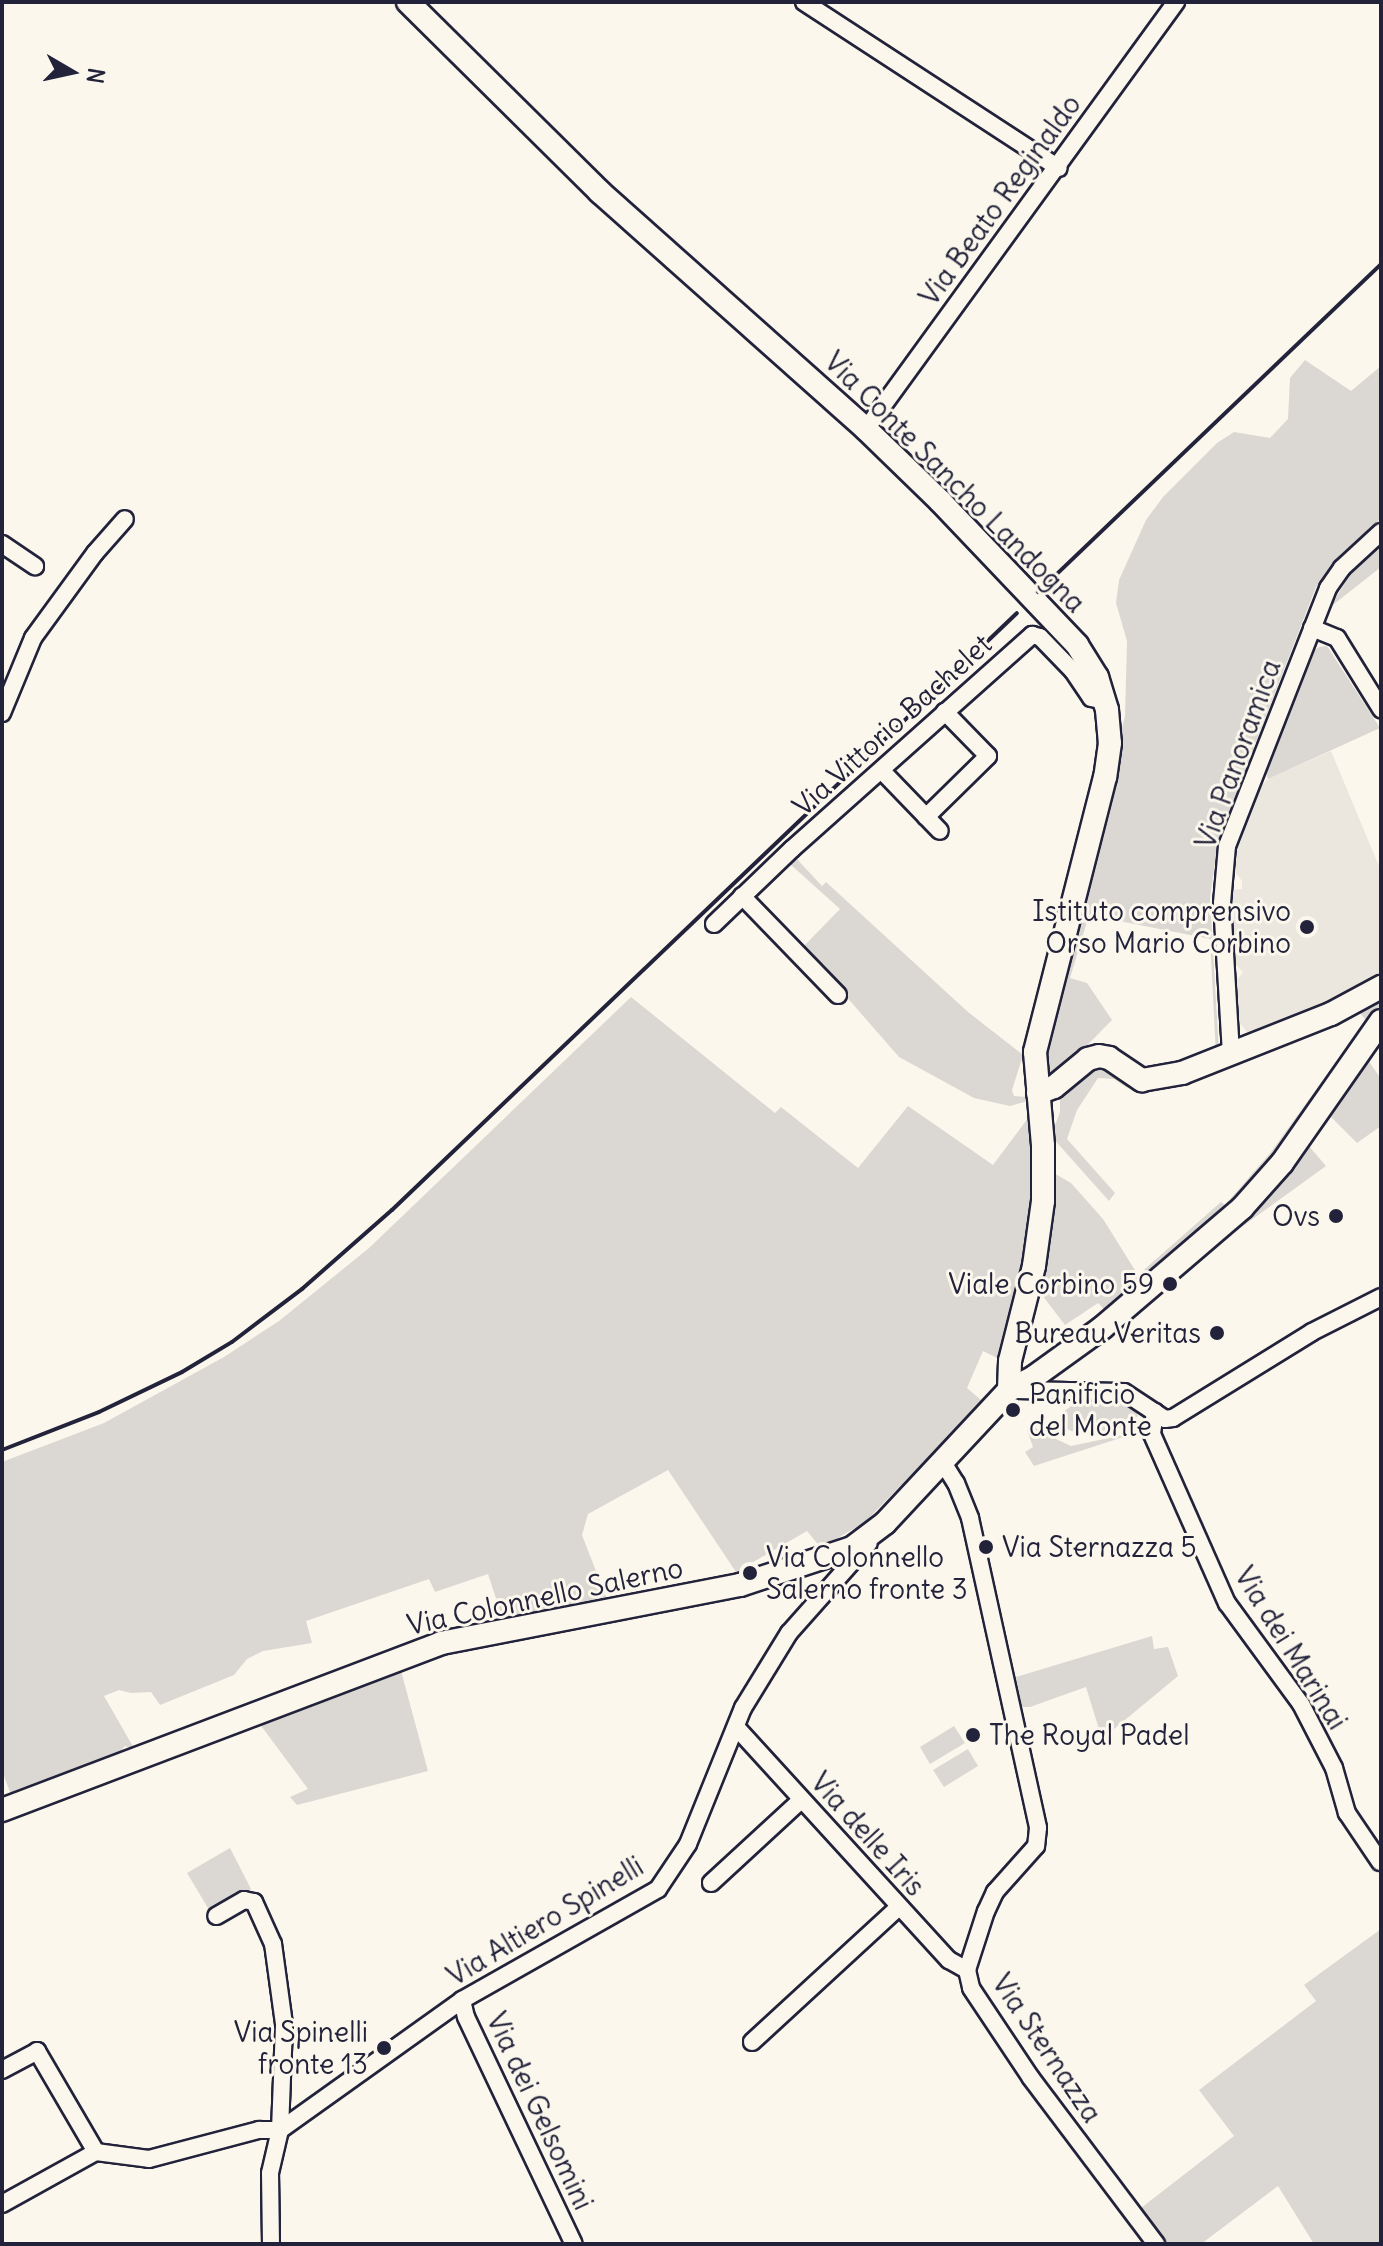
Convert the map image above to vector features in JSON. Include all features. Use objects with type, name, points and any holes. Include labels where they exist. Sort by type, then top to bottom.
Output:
[{"type":"main road","name":"Via Conte Sancho Landogna","points":[[408,2],[652,240],[866,429],[1077,645],[1097,677],[1105,701],[1110,743],[1105,777],[1035,1052],[1043,1146],[1043,1201],[1034,1266],[1010,1361],[1009,1390]]},
{"type":"main road","points":[[1038,1093],[1054,1087],[1088,1059],[1099,1056],[1109,1058],[1142,1080],[1182,1073],[1331,1014],[1381,987]]},
{"type":"main road","name":"Via Colonnello Salerno","points":[[2,1810],[441,1643],[740,1585],[827,1559],[852,1548],[885,1523],[1009,1390],[1038,1383],[1242,1208],[1282,1163],[1381,1021]]},
{"type":"street","points":[[804,2],[1059,168]]},
{"type":"street","name":"Via Beato Reginaldo","points":[[866,429],[1059,168],[1098,108],[1176,2]]},
{"type":"street","points":[[2,713],[33,638],[95,553],[125,519]]},
{"type":"street","name":"Via Panoramica","points":[[1231,1054],[1222,903],[1227,846],[1328,588],[1342,568],[1381,532]]},
{"type":"street","points":[[2,544],[35,566]]},
{"type":"street","points":[[1312,628],[1337,638],[1381,709]]},
{"type":"street","name":"Via Vittorio Bachelet","points":[[714,924],[1032,635],[1040,637],[1073,671],[1091,698],[1105,701]]},
{"type":"street","points":[[926,817],[988,756],[945,712]]},
{"type":"street","points":[[882,771],[940,831]]},
{"type":"street","points":[[742,896],[838,995]]},
{"type":"street","points":[[1227,1020],[1241,1037],[1263,1043]]},
{"type":"street","points":[[1038,1383],[1124,1392],[1165,1419],[1173,1418],[1312,1332],[1381,1297]]},
{"type":"street","name":"Via dei Marinai","points":[[1155,1412],[1150,1426],[1152,1434],[1227,1603],[1301,1704],[1334,1768],[1347,1813],[1380,1862]]},
{"type":"street","name":"Via Sternazza","points":[[942,1461],[956,1483],[970,1518],[1038,1828],[1036,1846],[995,1892],[967,1970],[971,1988],[1031,2078],[1156,2244]]},
{"type":"street","name":"Via Altiero Spinelli","points":[[280,2130],[462,2000],[658,1889],[688,1844],[743,1708],[789,1633],[844,1574],[885,1523]]},
{"type":"street","points":[[827,1559],[844,1574]]},
{"type":"street","name":"Via delle Iris","points":[[736,1727],[949,1960],[967,1970]]},
{"type":"street","points":[[711,1883],[801,1800]]},
{"type":"street","points":[[216,1916],[244,1900],[254,1902],[273,1944],[284,2024],[280,2130],[270,2173],[271,2244]]},
{"type":"street","points":[[752,2042],[899,1907]]},
{"type":"street","name":"Via dei Gelsomini","points":[[462,2000],[466,2017],[574,2244]]},
{"type":"street","points":[[2,2070],[37,2051],[96,2152]]},
{"type":"street","points":[[2,2204],[96,2152],[149,2159],[259,2130],[280,2130]]},
{"type":"shaded area","points":[[1305,360],[1351,391],[1381,366],[1381,518],[1338,557],[1316,587],[1218,840],[1210,898],[1219,1052],[1216,1055],[1210,939],[1089,915],[1070,978],[1087,983],[1112,1020],[1056,1077],[1047,1079],[1044,1050],[1125,716],[1127,641],[1116,603],[1119,580],[1146,520],[1163,497],[1217,443],[1234,432],[1270,438],[1288,419],[1290,378]]},
{"type":"shaded area","points":[[1381,544],[1381,567],[1329,608],[1353,571]]},
{"type":"shaded area","points":[[1327,646],[1380,728],[1268,779],[1266,772],[1312,652]]},
{"type":"shaded area","name":"Istituto comprensivo Orso Mario Corbino","points":[[1331,751],[1381,871],[1381,976],[1289,1023],[1255,1034],[1247,1032],[1239,1022],[1237,980],[1243,972],[1235,964],[1232,890],[1242,889],[1242,881],[1233,869],[1237,851],[1262,785],[1268,779]]},
{"type":"shaded area","points":[[795,857],[822,886],[826,882],[968,1012],[1023,1055],[1012,1090],[1014,1096],[1028,1097],[1028,1101],[1010,1106],[974,1098],[899,1057],[803,947],[840,909],[790,864]]},
{"type":"shaded area","points":[[631,997],[775,1113],[781,1107],[858,1168],[908,1106],[993,1165],[1031,1114],[1035,1123],[1034,1229],[1003,1361],[983,1351],[967,1388],[981,1400],[970,1416],[911,1484],[901,1485],[865,1522],[821,1548],[807,1531],[748,1565],[748,1569],[738,1575],[668,1470],[588,1514],[582,1535],[608,1602],[504,1623],[488,1574],[435,1592],[429,1579],[306,1621],[312,1643],[263,1651],[247,1659],[234,1675],[160,1705],[151,1692],[119,1690],[104,1696],[135,1750],[125,1746],[118,1754],[12,1797],[2,1771],[2,1462],[104,1423],[224,1357],[279,1321],[369,1248]]},
{"type":"shaded area","points":[[1381,997],[1381,1009],[1259,1176],[1227,1209],[1106,1311],[1098,1303],[1065,1325],[1039,1291],[1052,1213],[1052,1172],[1071,1183],[1103,1219],[1138,1275],[1221,1202],[1225,1205],[1271,1152],[1366,1020],[1358,1011]]},
{"type":"shaded area","points":[[1368,1060],[1381,1079],[1381,1126],[1357,1143],[1329,1115]]},
{"type":"shaded area","points":[[1103,1067],[1122,1079],[1129,1089],[1114,1079],[1098,1078],[1077,1110],[1067,1139],[1115,1193],[1109,1201],[1051,1136],[1060,1112],[1060,1095],[1093,1068]]},
{"type":"shaded area","points":[[1308,1145],[1326,1166],[1236,1231],[1234,1229],[1265,1200]]},
{"type":"shaded area","points":[[1086,1396],[1094,1401],[1133,1405],[1138,1416],[1125,1426],[1094,1434],[1071,1431],[1064,1427],[1060,1414]]},
{"type":"shaded area","points":[[1052,1424],[1056,1439],[1071,1446],[1142,1431],[1034,1466],[1025,1452],[1033,1447],[1027,1430],[1034,1425],[1040,1433]]},
{"type":"shaded area","points":[[1152,1636],[1154,1649],[1168,1647],[1178,1676],[1102,1739],[1086,1687],[1022,1707],[1016,1677]]},
{"type":"shaded area","points":[[400,1667],[428,1771],[297,1805],[290,1797],[308,1789],[259,1723]]},
{"type":"shaded area","points":[[954,1726],[965,1743],[930,1764],[920,1747]]},
{"type":"shaded area","points":[[968,1749],[978,1766],[944,1787],[933,1770]]},
{"type":"shaded area","points":[[230,1848],[251,1889],[211,1913],[187,1873]]},
{"type":"shaded area","points":[[1381,1929],[1381,2244],[1314,2244],[1278,2186],[1201,2244],[1162,2244],[1137,2211],[1234,2136],[1199,2090],[1316,2001],[1304,1985]]},
{"type":"railway","points":[[1038,592],[1381,264]]},
{"type":"railway","points":[[2,1450],[99,1412],[182,1372],[232,1342],[302,1289],[392,1210],[1017,613]]},
{"type":"place","name":"Istituto comprensivo Orso Mario Corbino","points":[[1307,927]]},
{"type":"place","name":"Ovs","points":[[1336,1216]]},
{"type":"place","name":"Viale Corbino 59","points":[[1170,1284]]},
{"type":"place","name":"Bureau Veritas","points":[[1217,1333]]},
{"type":"place","name":"Panificio del Monte","points":[[1013,1410]]},
{"type":"place","name":"Via Sternazza 5","points":[[986,1547]]},
{"type":"place","name":"Via Colonnello Salerno fronte 3","points":[[750,1573]]},
{"type":"place","name":"The Royal Padel","points":[[973,1735]]},
{"type":"place","name":"Via Spinelli fronte 13","points":[[384,2048]]}]
